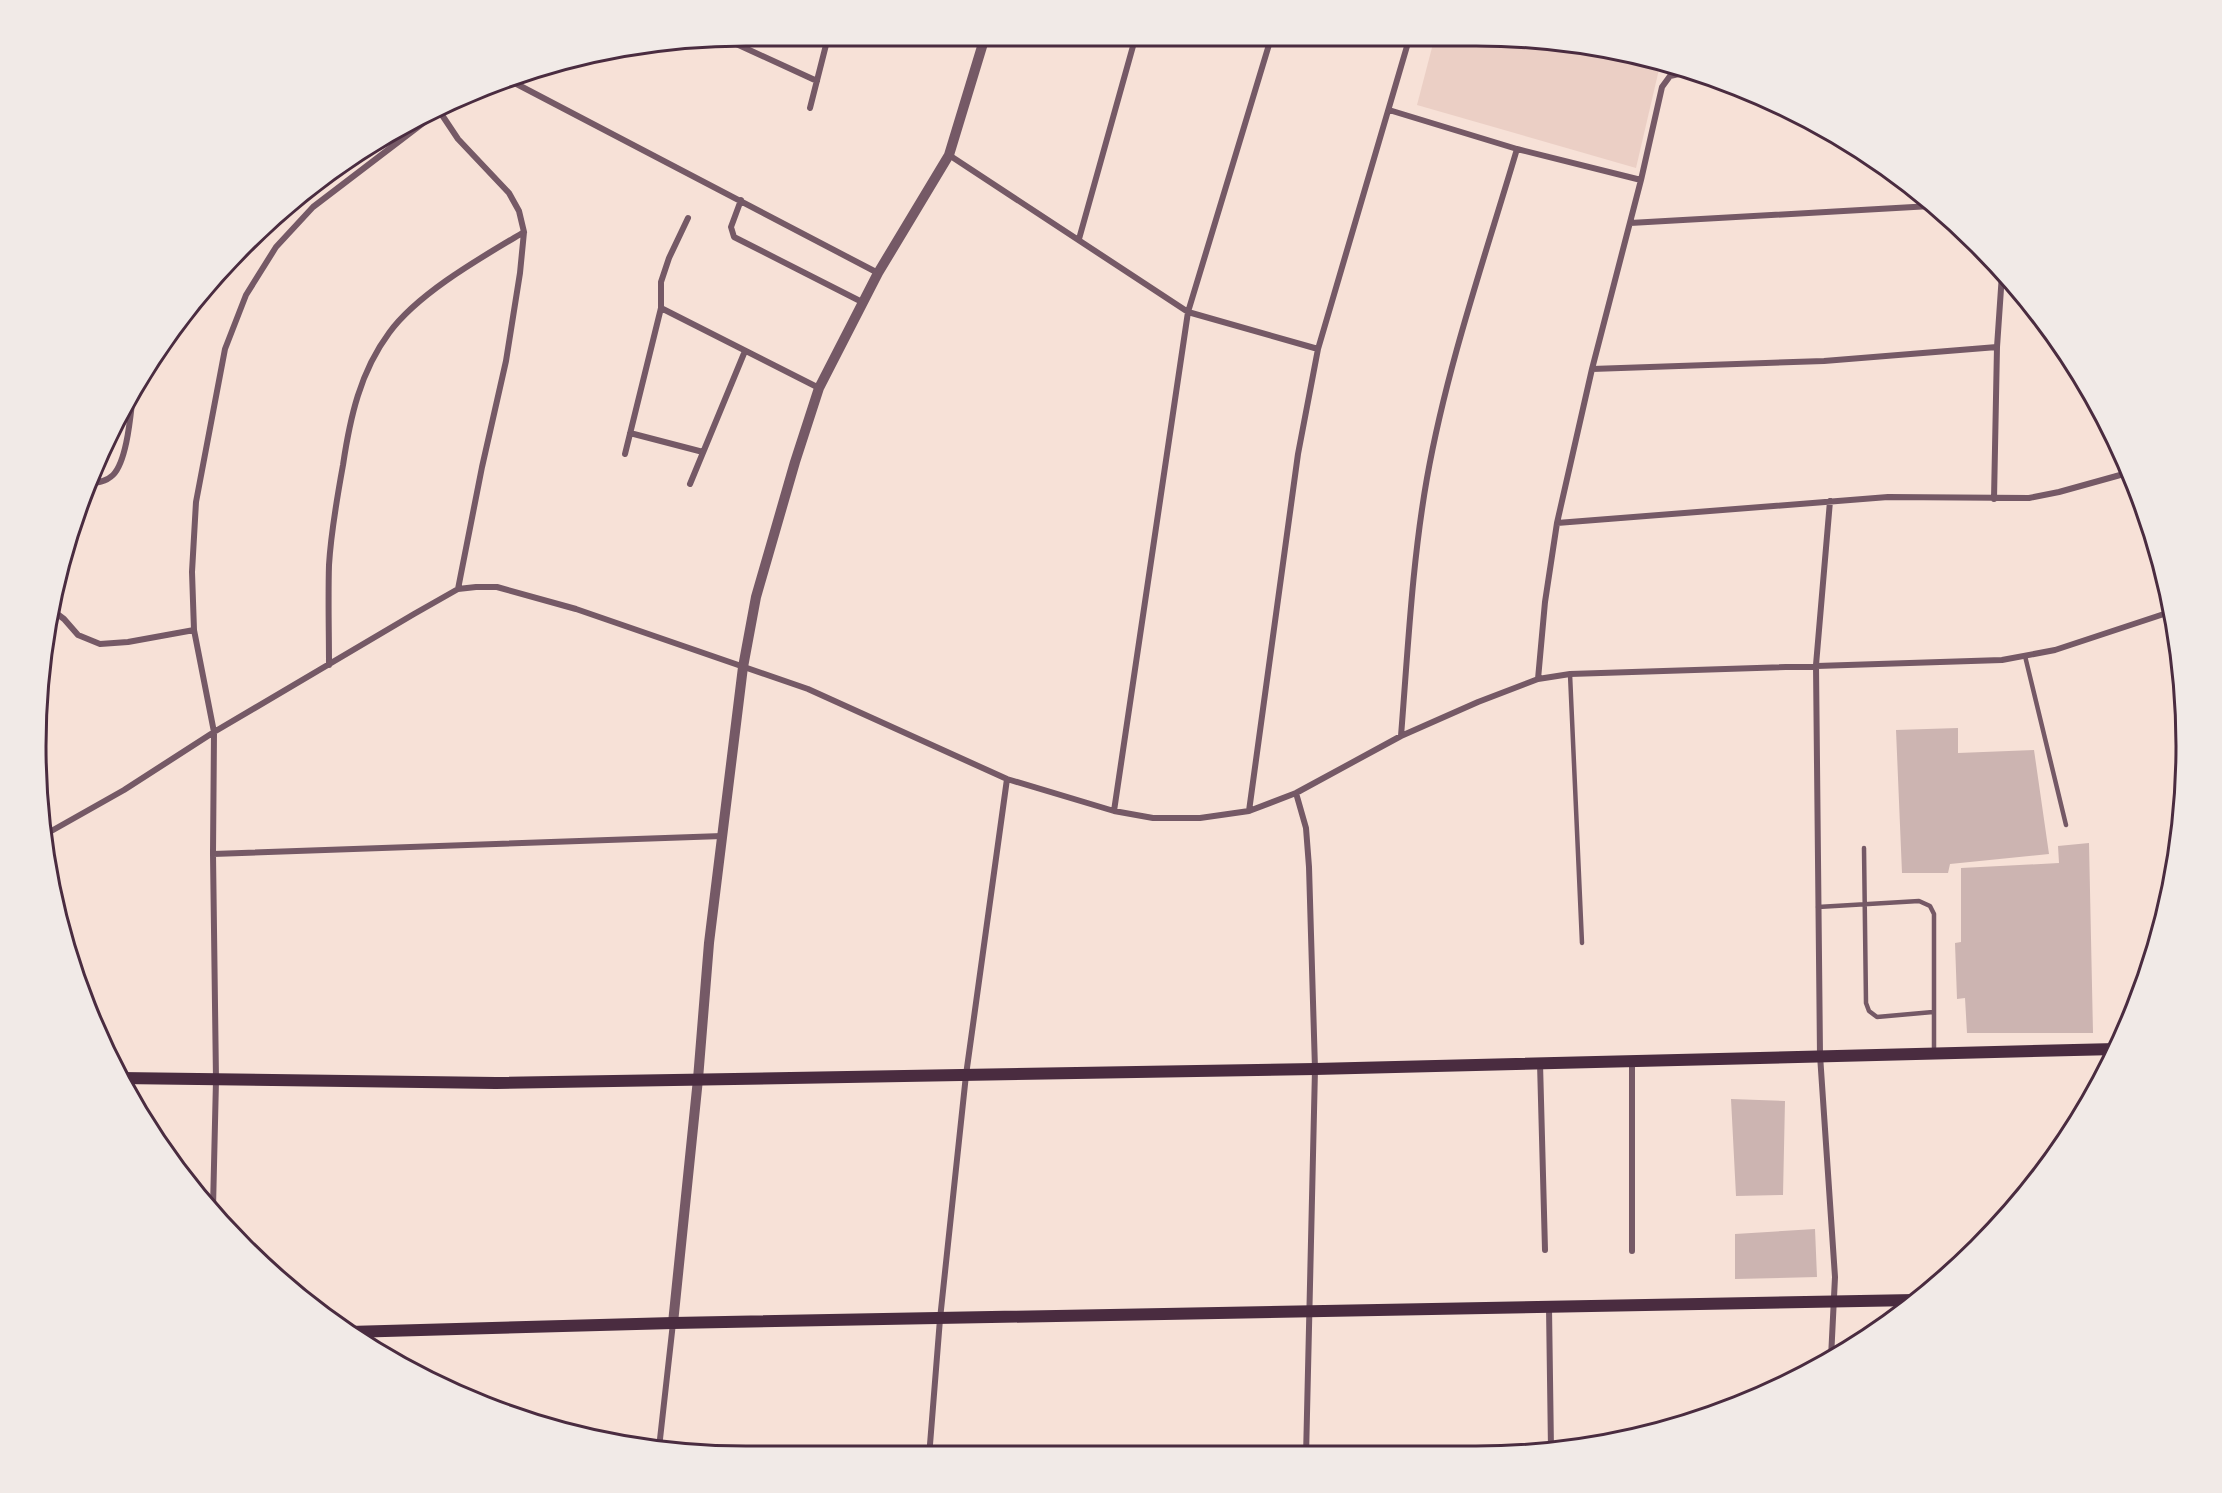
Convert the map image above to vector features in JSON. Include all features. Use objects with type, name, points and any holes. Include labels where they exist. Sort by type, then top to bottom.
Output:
[{"type":"main road","points":[[131,1078],[496,1083],[1315,1069],[2106,1049]]},
{"type":"main road","points":[[362,1332],[673,1323],[1904,1300]]},
{"type":"street","points":[[741,46],[817,81]]},
{"type":"street","points":[[810,108],[826,46]]},
{"type":"street","points":[[660,1441],[698,1079],[708,943],[743,667],[756,597],[819,388],[878,273],[949,155],[982,46]]},
{"type":"street","points":[[1079,239],[1134,46]]},
{"type":"street","points":[[1114,811],[1188,312],[1269,46]]},
{"type":"street","points":[[1249,810],[1298,454],[1318,349],[1407,46]]},
{"type":"street","points":[[1538,679],[1545,602],[1557,523],[1592,369],[1641,180],[1662,87],[1670,76],[1673,75]]},
{"type":"street","points":[[519,85],[878,273]]},
{"type":"street","points":[[1389,110],[1517,149],[1641,180]]},
{"type":"street","points":[[443,116],[458,139],[509,193],[519,212],[524,232],[506,361],[458,589]]},
{"type":"street","points":[[213,1200],[216,1080],[214,732],[194,630],[192,572],[196,502],[225,349],[246,295],[276,246],[313,207],[411,132]]},
{"type":"street","points":[[1401,736],[1416,543],[1427,475],[1448,380],[1517,149]]},
{"type":"street","points":[[949,155],[1188,312],[1318,349]]},
{"type":"street","points":[[741,200],[731,227],[734,237],[862,302]]},
{"type":"street","points":[[1630,223],[1921,207]]},
{"type":"street","points":[[625,454],[661,308],[661,282],[669,258],[688,218]]},
{"type":"street","points":[[329,665],[329,564],[336,503],[354,406],[368,364],[390,331],[415,306],[460,273],[524,232]]},
{"type":"street","points":[[1994,499],[1997,347],[2001,284]]},
{"type":"street","points":[[661,308],[819,388]]},
{"type":"street","points":[[1592,369],[1824,361],[1997,347]]},
{"type":"street","points":[[690,484],[745,351]]},
{"type":"street","points":[[98,483],[113,475],[121,463],[130,416]]},
{"type":"street","points":[[630,433],[704,452]]},
{"type":"street","points":[[1557,523],[1830,501],[1925,496],[2029,498],[2120,475]]},
{"type":"street","points":[[1830,501],[1816,665],[1820,1055],[1835,1266],[1831,1349]]},
{"type":"street","points":[[51,831],[124,790],[214,732],[458,589],[476,587],[497,587],[535,597],[808,689],[1007,779],[1114,811],[1153,818],[1200,818],[1249,810],[1296,793],[1401,736],[1538,679],[1570,674],[2002,660],[2055,650],[2163,615]]},
{"type":"street","points":[[59,615],[78,635],[100,644],[128,642],[194,630]]},
{"type":"street","points":[[930,1446],[940,1319],[966,1075],[1007,779]]},
{"type":"street","points":[[1296,793],[1305,828],[1310,867],[1315,1069],[1306,1446]]},
{"type":"street","points":[[213,854],[723,836]]},
{"type":"street","points":[[1632,1061],[1632,1251]]},
{"type":"street","points":[[1540,1063],[1545,1250]]},
{"type":"street","points":[[1549,1306],[1551,1442]]},
{"type":"lane","points":[[2025,656],[2066,825]]},
{"type":"lane","points":[[1570,674],[1582,943]]},
{"type":"lane","points":[[1864,849],[1866,1003],[1869,1011],[1877,1017],[1933,1012]]},
{"type":"lane","points":[[1818,908],[1920,901],[1930,906],[1934,914],[1934,1055]]},
{"type":"shaded area","points":[[1432,46],[1521,48],[1567,52],[1659,71],[1636,168],[1417,105]]},
{"type":"building","points":[[1958,728],[1958,753],[2034,750],[2049,854],[1950,864],[1948,873],[1902,873],[1896,730]]},
{"type":"building","points":[[2089,843],[2093,1033],[1967,1033],[1965,998],[1957,999],[1955,943],[1961,942],[1961,868],[2059,863],[2058,846]]},
{"type":"building","points":[[1731,1099],[1785,1101],[1783,1195],[1736,1196]]},
{"type":"building","points":[[1815,1229],[1817,1277],[1735,1279],[1735,1234]]}]
